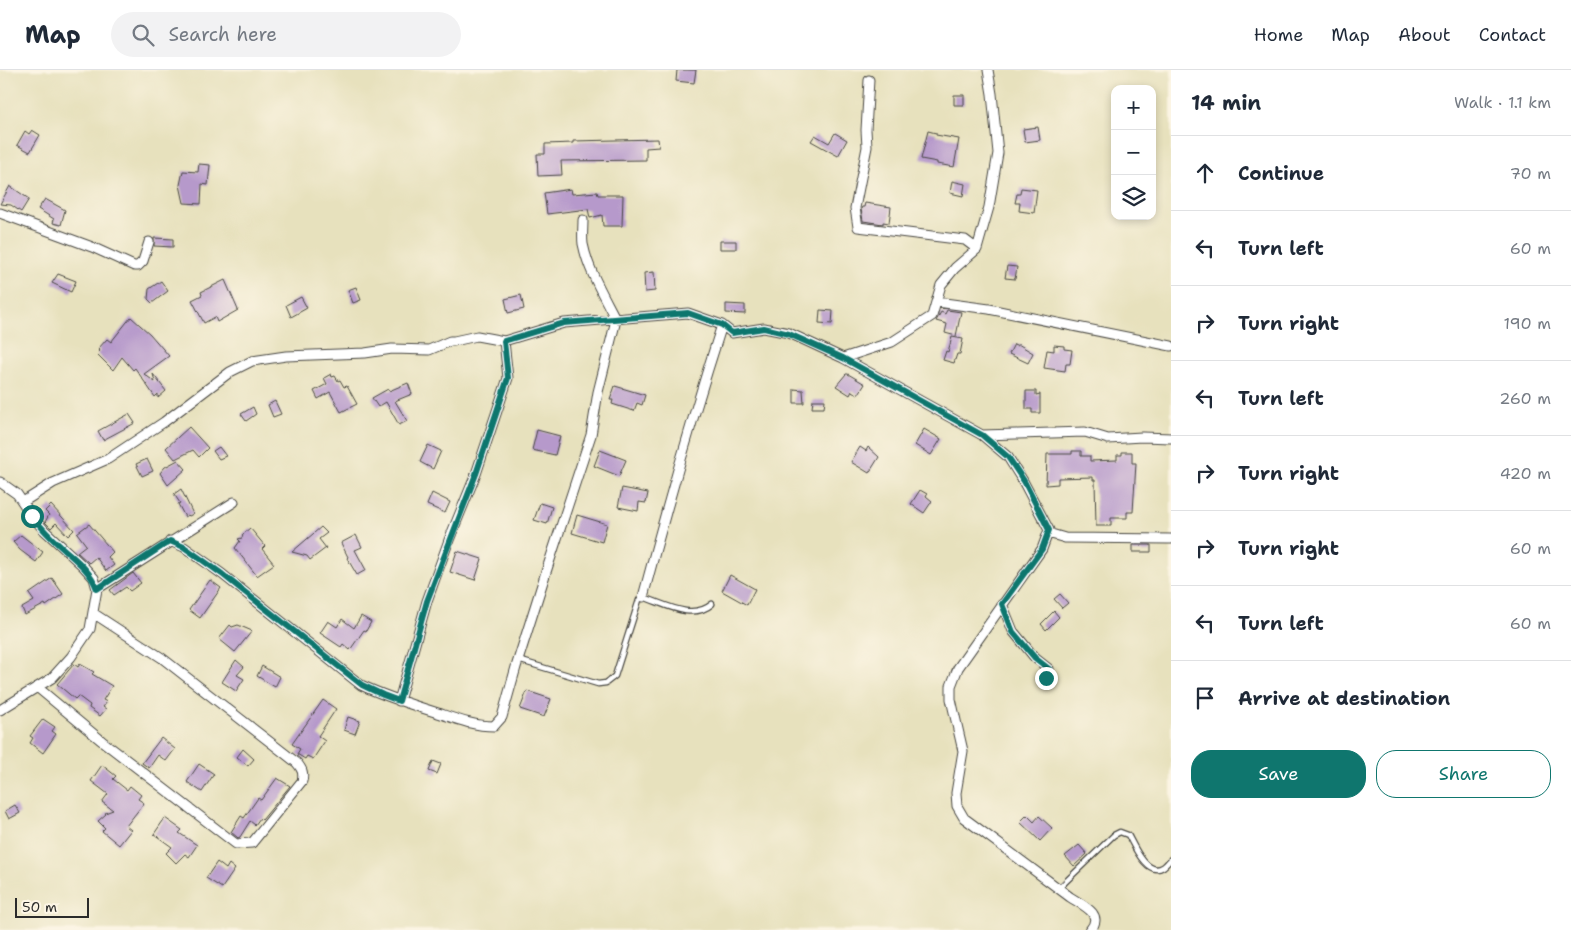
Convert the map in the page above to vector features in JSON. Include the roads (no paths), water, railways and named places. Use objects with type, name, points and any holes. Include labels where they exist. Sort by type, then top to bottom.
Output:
[{"type":"street","points":[[843,358],[892,342],[932,316],[941,284],[955,268],[977,249],[989,207],[998,153],[988,70]]},
{"type":"street","points":[[869,80],[867,146],[855,208],[858,227],[965,240],[977,249]]},
{"type":"street","points":[[0,213],[92,247],[134,266],[138,266],[143,261],[148,242]]},
{"type":"street","points":[[170,541],[184,547],[216,569],[362,685],[399,701],[481,726],[494,726],[502,717],[518,660],[591,434],[598,392],[616,320],[604,298],[587,255],[583,242],[583,220]]},
{"type":"street","points":[[937,302],[989,309],[1171,346]]},
{"type":"street","points":[[23,502],[53,483],[108,459],[164,422],[230,372],[252,361],[286,356],[365,353],[392,349],[429,350],[450,341],[477,336],[504,341],[564,323],[688,313],[722,325],[732,333],[764,328],[789,334],[843,358],[982,435],[1008,457],[1049,530],[1042,549],[958,668],[951,686],[951,699],[963,751],[956,793],[956,806],[964,818],[1094,914],[1096,920],[1090,930]]},
{"type":"street","points":[[643,598],[667,508],[722,325]]},
{"type":"street","points":[[399,701],[427,601],[476,474],[508,378],[504,341]]},
{"type":"street","points":[[982,435],[1085,432],[1108,438],[1171,438]]},
{"type":"street","points":[[0,482],[17,494],[44,530],[94,578],[97,589],[90,629],[71,657],[52,678],[0,710]]},
{"type":"street","points":[[97,589],[234,502]]},
{"type":"street","points":[[1048,533],[1065,538],[1171,539]]},
{"type":"street","points":[[1002,604],[1013,632],[1035,658],[1049,669],[1046,678]]},
{"type":"street","points":[[37,687],[102,741],[236,844],[252,842],[302,782],[304,776],[298,762],[162,658],[94,613]]},
{"type":"lane","points":[[518,660],[598,684],[606,683],[615,676],[639,600],[643,598],[692,613],[705,610],[712,604]]},
{"type":"lane","points":[[1058,888],[1114,835],[1120,832],[1128,835],[1148,867],[1155,870],[1162,868],[1171,859]]}]
